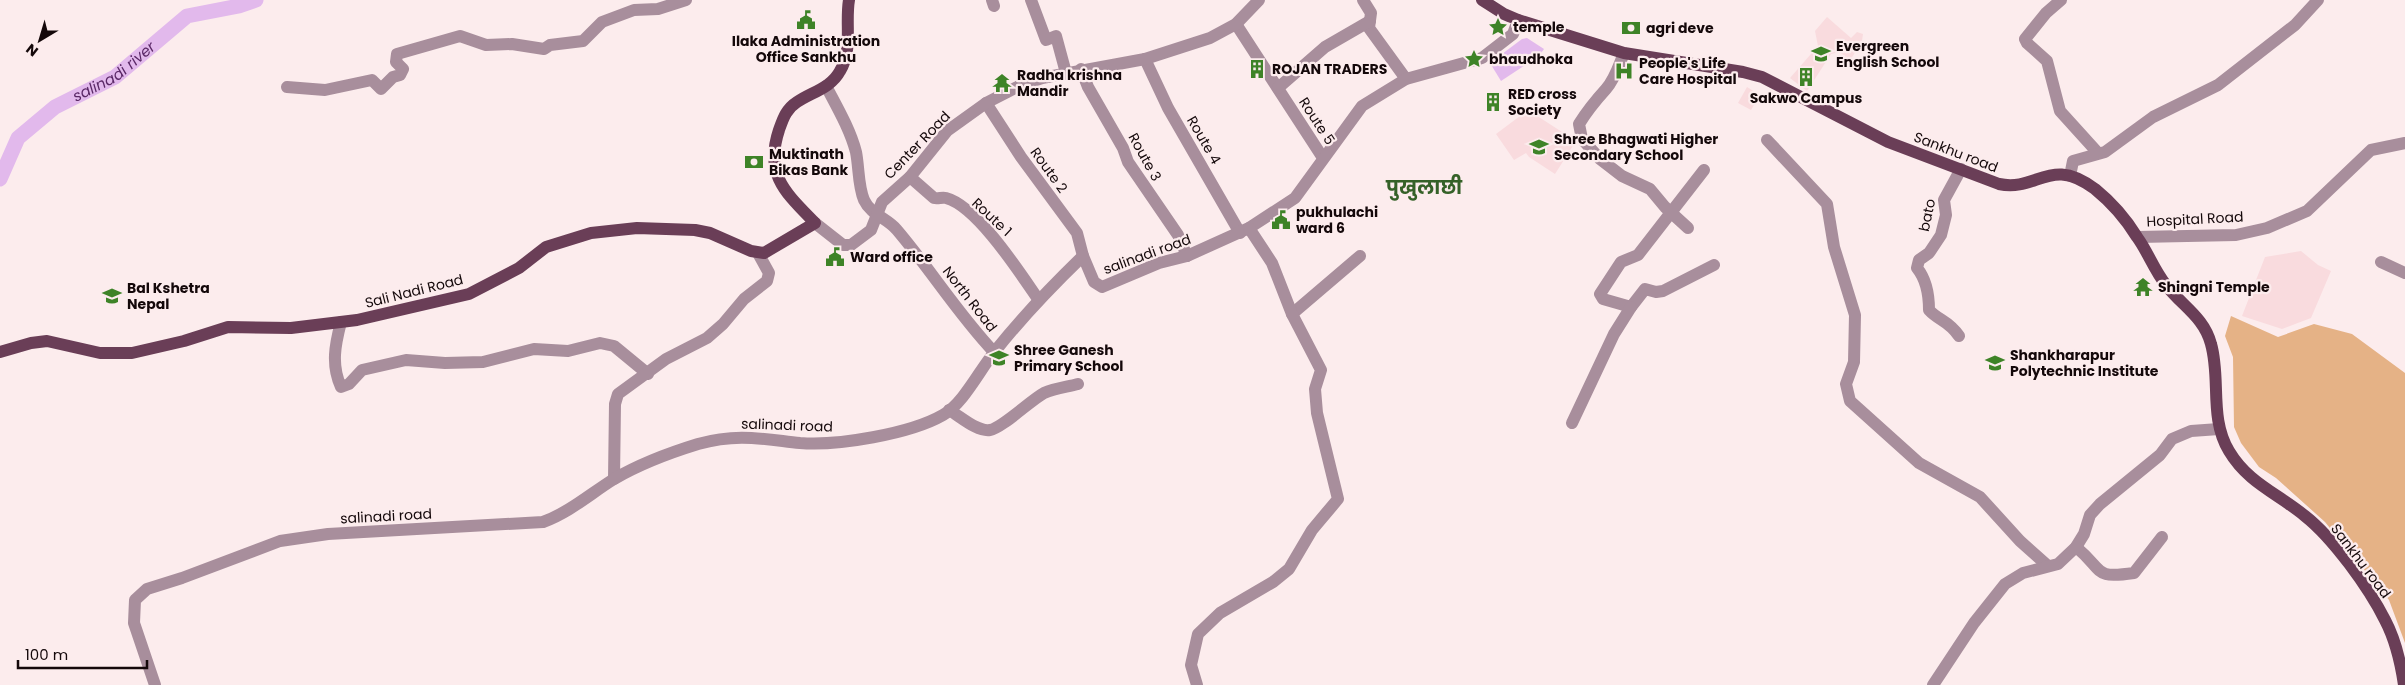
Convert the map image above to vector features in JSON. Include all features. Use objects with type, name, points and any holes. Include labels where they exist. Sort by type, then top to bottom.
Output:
[{"type":"main road","points":[[758,253],[769,251],[815,223],[785,192],[777,171],[774,150],[788,110],[795,103],[826,86],[838,76],[846,56],[850,0]]},
{"type":"main road","name":"Sankhu road","points":[[1482,0],[1504,14],[1518,20],[1624,53],[1743,72],[1762,77],[1888,142],[1986,180],[2006,185],[2017,184],[2056,173],[2085,182],[2110,202],[2138,237],[2167,287],[2194,313],[2207,331],[2215,360],[2216,407],[2220,429],[2228,449],[2240,468],[2257,484],[2306,516],[2328,538],[2369,593],[2386,621],[2404,685]]},
{"type":"main road","name":"Sali Nadi Road","points":[[0,352],[31,343],[47,341],[100,352],[132,353],[184,341],[228,327],[291,328],[341,322],[469,294],[519,268],[546,247],[591,233],[637,228],[695,230],[723,238],[758,253]]},
{"type":"street","points":[[287,87],[325,90],[372,80],[381,89],[394,77],[400,75],[403,69],[396,62],[397,54],[403,50],[426,47],[460,36],[486,45],[512,44],[544,49],[550,45],[583,40],[598,24],[634,10],[658,9],[686,0]]},
{"type":"street","points":[[1031,0],[1046,40],[1056,36],[1066,74]]},
{"type":"street","name":"Center Road","points":[[815,223],[839,242],[849,245],[871,230],[882,202],[910,177],[947,131],[986,103],[1018,86],[1042,78],[1145,59],[1210,38],[1236,24],[1258,0]]},
{"type":"street","points":[[1364,0],[1372,13],[1369,28],[1406,79]]},
{"type":"street","points":[[2060,0],[2046,13],[2025,39],[2027,43],[2047,60],[2060,111],[2098,153]]},
{"type":"street","points":[[2070,176],[2074,161],[2117,146],[2122,138],[2153,117],[2218,85],[2295,25],[2318,0]]},
{"type":"street","name":"salinadi road","points":[[155,685],[134,623],[136,600],[146,588],[182,578],[280,541],[328,534],[543,522],[570,509],[614,479],[698,444],[755,437],[801,443],[847,441],[926,423],[949,410],[958,402],[994,352],[1038,299],[1083,256],[1094,282],[1102,287],[1159,263],[1187,256],[1245,231],[1295,198],[1362,106],[1406,79],[1482,58],[1513,34],[1518,20]]},
{"type":"street","points":[[1278,88],[1325,47],[1370,21]]},
{"type":"street","name":"Route 5","points":[[1236,24],[1323,158]]},
{"type":"street","points":[[1624,53],[1606,89],[1598,96],[1583,117],[1579,124],[1579,131],[1582,139],[1600,159],[1622,176],[1650,188],[1671,213],[1688,228]]},
{"type":"street","name":"Route 4","points":[[1145,59],[1168,108],[1245,231],[1272,263],[1292,314],[1321,370],[1316,389],[1317,413],[1338,499],[1312,530],[1289,569],[1273,582],[1220,614],[1198,634],[1191,665],[1197,685]]},
{"type":"street","name":"Route 3","points":[[1081,70],[1088,87],[1123,148],[1128,162],[1178,235],[1187,256]]},
{"type":"street","name":"North Road","points":[[826,86],[844,120],[855,149],[864,199],[876,215],[893,225],[957,310],[994,352]]},
{"type":"street","name":"Route 2","points":[[986,103],[1021,157],[1077,233],[1083,256]]},
{"type":"street","points":[[1766,140],[1827,204],[1834,247],[1855,315],[1854,362],[1846,384],[1850,401],[1919,463],[1980,497],[2020,541],[2048,566]]},
{"type":"street","name":"Hospital Road","points":[[2138,237],[2236,235],[2267,228],[2307,211],[2371,150],[2405,143]]},
{"type":"street","name":"bato","points":[[1958,336],[1944,319],[1934,315],[1929,310],[1929,300],[1922,275],[1917,268],[1920,260],[1929,253],[1941,235],[1946,215],[1944,200],[1961,169]]},
{"type":"street","points":[[1631,307],[1603,299],[1600,294],[1621,262],[1638,255],[1704,170]]},
{"type":"street","name":"Route 1","points":[[910,177],[934,198],[947,199],[974,217],[1004,249],[1038,299]]},
{"type":"street","points":[[614,479],[616,398],[622,390],[648,374],[666,358],[707,338],[723,324],[744,299],[767,281],[769,273],[758,253]]},
{"type":"street","points":[[1292,314],[1360,256]]},
{"type":"street","points":[[2381,262],[2405,273]]},
{"type":"street","points":[[1572,423],[1614,334],[1646,288],[1656,292],[1663,291],[1714,265]]},
{"type":"street","points":[[341,322],[334,354],[335,371],[341,387],[349,384],[362,370],[406,360],[475,362],[534,349],[572,351],[605,343],[614,346],[648,374]]},
{"type":"street","points":[[949,410],[980,428],[990,430],[1045,393],[1078,384]]},
{"type":"street","points":[[1933,685],[1969,631],[2005,584],[2022,573],[2058,564],[2076,547],[2084,534],[2090,515],[2100,504],[2160,455],[2172,439],[2191,431],[2220,429]]},
{"type":"street","points":[[2076,547],[2088,557],[2100,572],[2110,576],[2134,573],[2162,537]]},
{"type":"shaded area","name":"Evergreen English School","points":[[1827,17],[1851,38],[1857,32],[1863,34],[1862,41],[1851,59],[1846,58],[1840,52],[1831,54],[1807,91],[1790,78],[1818,46],[1815,31]]},
{"type":"shaded area","points":[[1527,38],[1544,49],[1539,56],[1501,81],[1490,63],[1522,39]]},
{"type":"shaded area","points":[[1747,87],[1760,95],[1751,110],[1738,103]]},
{"type":"shaded area","name":"Shree Bhagwati Higher Secondary School","points":[[1528,110],[1576,141],[1555,174],[1526,153],[1514,160],[1496,134]]},
{"type":"shaded area","points":[[2301,251],[2318,265],[2331,271],[2311,318],[2282,329],[2242,316],[2265,257]]},
{"type":"shaded area","points":[[2231,316],[2278,337],[2314,324],[2352,334],[2405,373],[2405,643],[2389,600],[2325,522],[2276,478],[2259,467],[2241,443],[2234,427],[2233,357],[2225,336]]},
{"type":"waterway","name":"salinadi river","points":[[0,179],[18,138],[55,107],[115,77],[187,16],[239,6],[256,0]]},
{"type":"place","name":"Ilaka Administration Office Sankhu","points":[[806,20]]},
{"type":"place","name":"temple","points":[[1498,27]]},
{"type":"place","name":"agri deve","points":[[1631,28]]},
{"type":"place","name":"Evergreen English School","points":[[1821,54]]},
{"type":"place","name":"bhaudhoka","points":[[1474,59]]},
{"type":"place","name":"ROJAN TRADERS","points":[[1257,69]]},
{"type":"place","name":"People's Life Care Hospital","points":[[1624,71]]},
{"type":"place","name":"Sakwo Campus","points":[[1806,77]]},
{"type":"place","name":"Radha krishna Mandir","points":[[1002,83]]},
{"type":"place","name":"RED cross Society","points":[[1493,102]]},
{"type":"place","name":"Shree Bhagwati Higher Secondary School","points":[[1539,147]]},
{"type":"place","name":"Muktinath Bikas Bank","points":[[754,162]]},
{"type":"place","name":"pukhulachi ward 6","points":[[1281,220]]},
{"type":"place","name":"Ward office","points":[[835,257]]},
{"type":"place","name":"Shingni Temple","points":[[2143,287]]},
{"type":"place","name":"Bal Kshetra Nepal","points":[[112,296]]},
{"type":"place","name":"Shree Ganesh Primary School","points":[[999,358]]},
{"type":"place","name":"Shankharapur Polytechnic Institute","points":[[1995,363]]},
{"type":"district","name":"पुखुलाछी","points":[[1424,187]]}]
